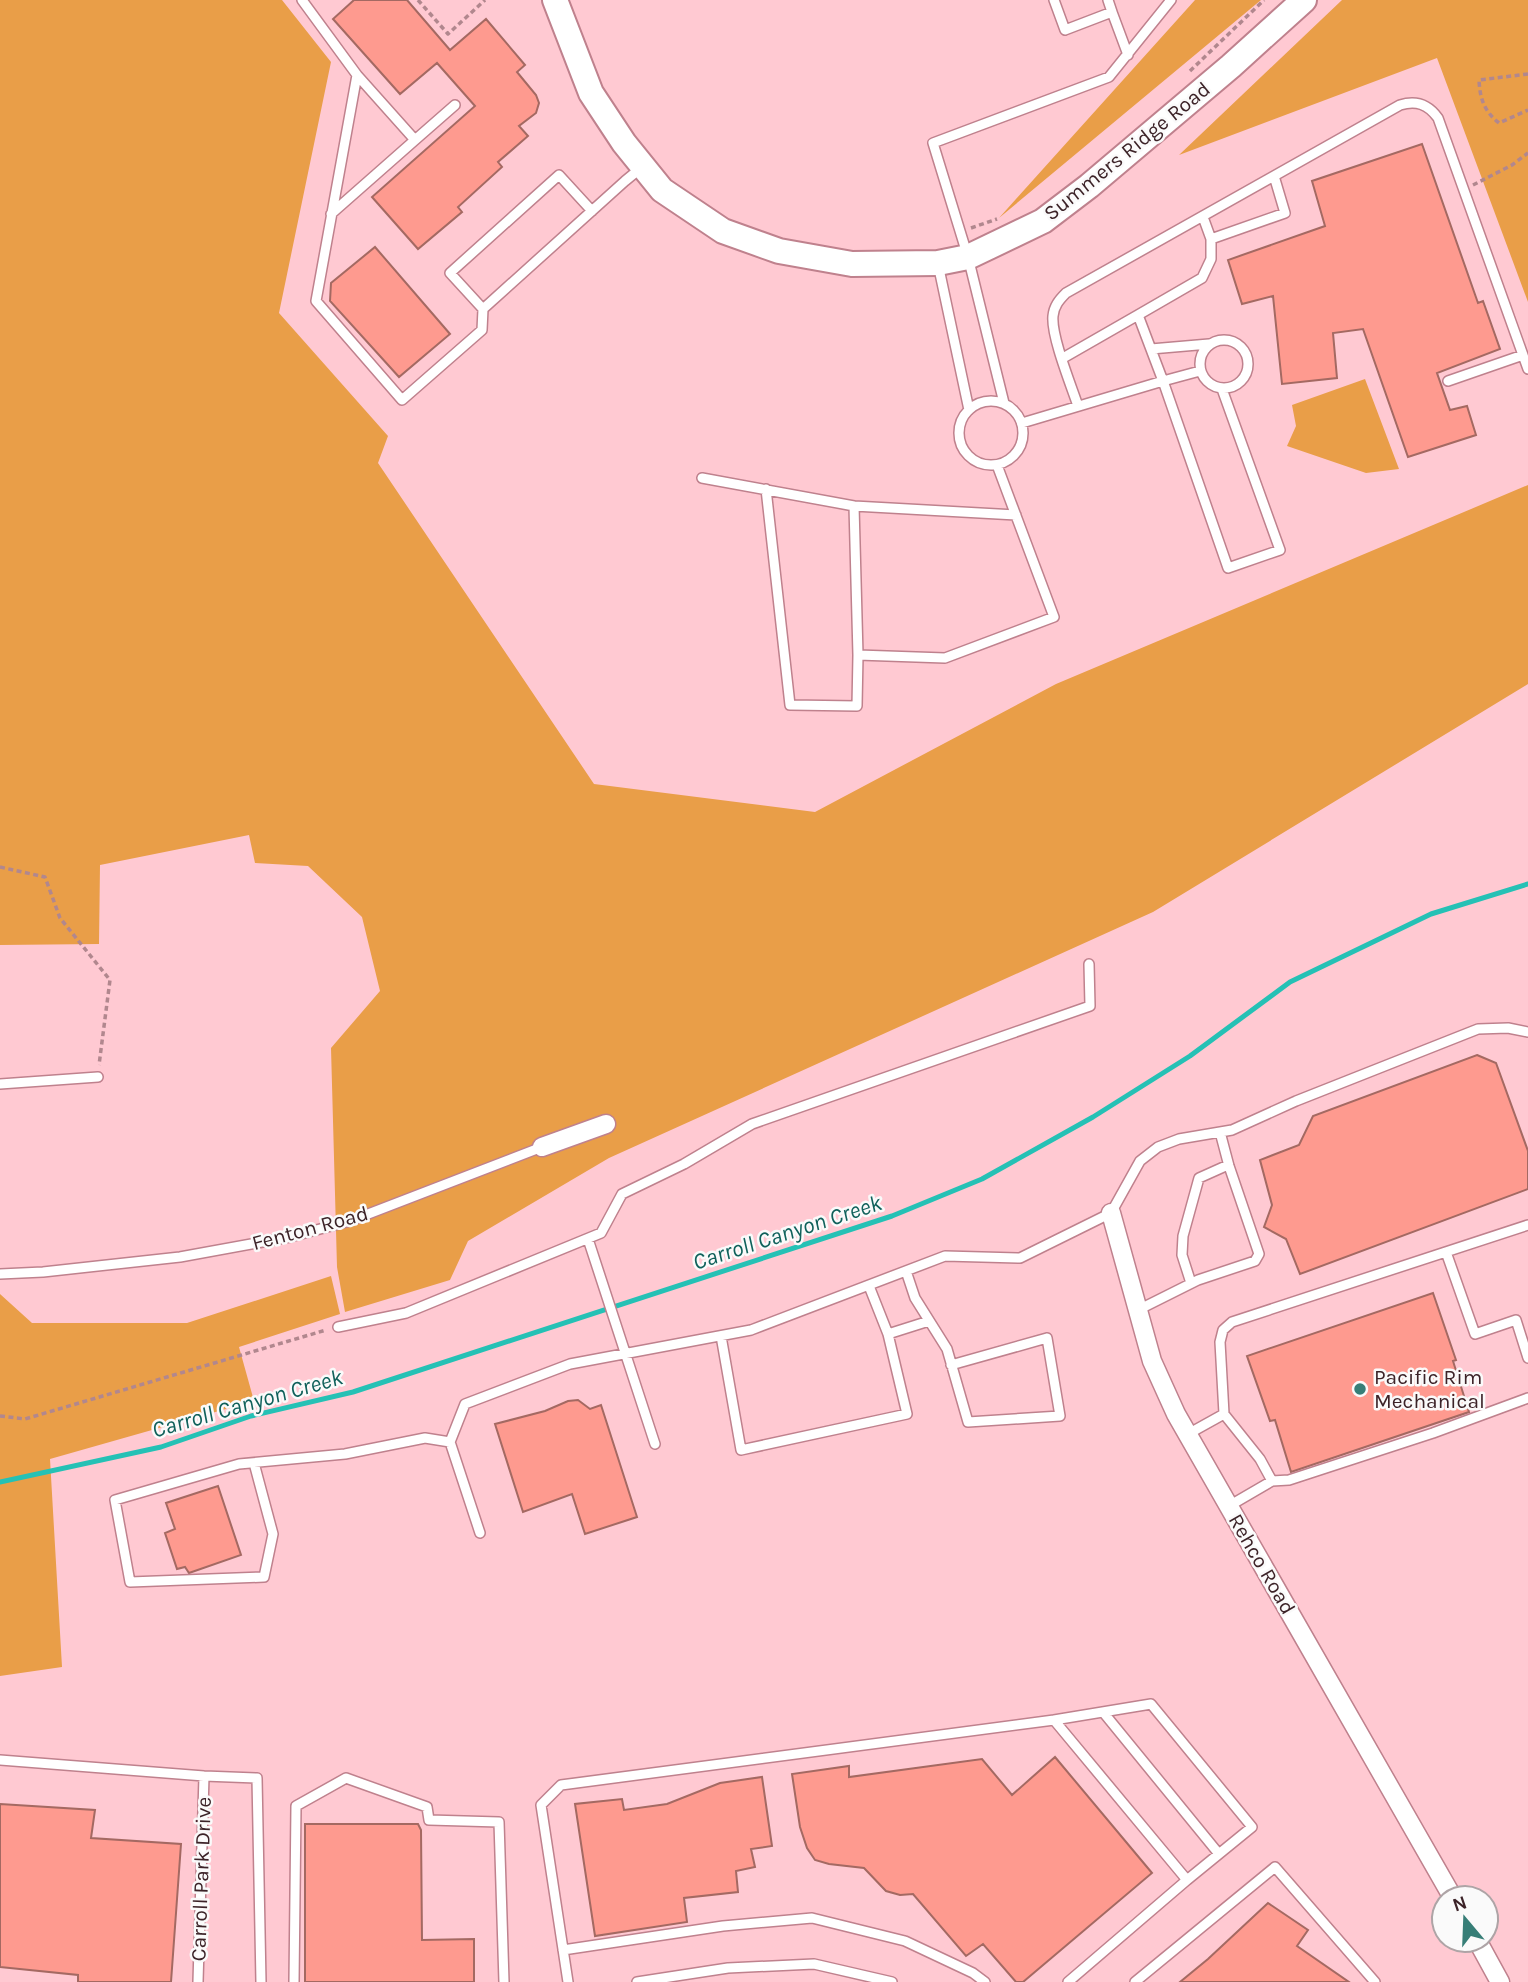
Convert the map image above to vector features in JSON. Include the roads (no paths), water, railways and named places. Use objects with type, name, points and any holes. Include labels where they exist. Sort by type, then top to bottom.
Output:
[{"type":"street","name":"Summers Ridge Road","points":[[555,0],[591,93],[662,190],[723,232],[779,251],[852,264],[938,262],[968,257],[1043,221],[1089,186],[1231,66],[1304,0]]},
{"type":"street","name":"Fenton Road","points":[[542,1147],[606,1124]]},
{"type":"street","name":"Rehco Road","points":[[1111,1213],[1152,1361],[1188,1434],[1444,1884]]},
{"type":"street","points":[[1484,1954],[1500,1982]]},
{"type":"lane","points":[[302,0],[357,75],[415,140]]},
{"type":"lane","points":[[1054,0],[1065,30],[1112,12]]},
{"type":"lane","points":[[1108,0],[1128,55]]},
{"type":"lane","points":[[1003,403],[968,257],[933,143],[1110,77],[1171,0]]},
{"type":"lane","points":[[357,75],[316,301],[402,400],[482,330],[483,309],[450,273],[559,175],[592,211]]},
{"type":"lane","points":[[1078,406],[1052,318],[1059,300],[1066,293],[1401,105],[1418,103],[1433,111],[1438,118],[1528,369]]},
{"type":"lane","points":[[331,214],[455,105]]},
{"type":"lane","points":[[483,309],[643,166]]},
{"type":"lane","points":[[1210,239],[1285,213],[1274,176]]},
{"type":"lane","points":[[1063,358],[1202,278],[1211,259],[1210,239],[1203,217]]},
{"type":"lane","points":[[938,262],[969,410]]},
{"type":"lane","points":[[1139,315],[1228,568],[1280,550],[1222,389]]},
{"type":"lane","points":[[1151,349],[1233,341],[1244,351],[1248,366],[1237,385],[1222,389],[1208,383],[1200,371],[1200,355],[1210,344]]},
{"type":"lane","points":[[1448,381],[1523,355]]},
{"type":"lane","points":[[1022,423],[1200,371]]},
{"type":"lane","points":[[985,402],[1003,403],[1018,415],[1022,423],[1019,450],[1013,457],[997,465],[979,463],[964,452],[960,443],[960,425],[969,410],[985,402]]},
{"type":"lane","points":[[858,656],[945,658],[1054,617],[997,465]]},
{"type":"lane","points":[[702,478],[855,506],[1016,515]]},
{"type":"lane","points":[[766,489],[790,705],[857,706],[855,506]]},
{"type":"lane","points":[[338,1327],[407,1313],[601,1233],[622,1194],[684,1164],[752,1124],[1090,1006],[1088,964]]},
{"type":"lane","points":[[480,1533],[450,1442],[465,1404],[570,1364],[751,1331],[945,1256],[1020,1258],[1111,1213],[1140,1161],[1158,1147],[1179,1139],[1232,1130],[1296,1101],[1478,1030],[1508,1028],[1528,1032]]},
{"type":"lane","points":[[0,1084],[97,1077]]},
{"type":"lane","points":[[1138,1310],[1191,1283],[1255,1261],[1259,1254],[1228,1165],[1220,1132]]},
{"type":"lane","name":"Fenton Road","points":[[0,1274],[180,1257],[290,1237],[350,1221],[542,1147]]},
{"type":"lane","points":[[1191,1283],[1182,1255],[1194,1190],[1199,1178],[1228,1165]]},
{"type":"lane","points":[[1272,1481],[1260,1459],[1224,1414],[1220,1342],[1223,1330],[1233,1322],[1528,1225]]},
{"type":"lane","points":[[588,1239],[655,1444]]},
{"type":"lane","points":[[1446,1252],[1475,1334],[1516,1320],[1528,1358]]},
{"type":"lane","points":[[906,1271],[915,1298],[947,1349],[951,1365],[968,1422],[1060,1416],[1048,1338],[951,1365]]},
{"type":"lane","points":[[721,1336],[741,1450],[907,1415],[888,1334],[869,1286]]},
{"type":"lane","points":[[888,1334],[929,1321]]},
{"type":"lane","points":[[1229,1506],[1272,1481],[1289,1480],[1433,1433],[1528,1398]]},
{"type":"lane","points":[[1188,1434],[1224,1414]]},
{"type":"lane","points":[[254,1463],[273,1534],[264,1577],[130,1581],[115,1500],[239,1464],[345,1454],[425,1438],[450,1442]]},
{"type":"lane","points":[[568,1982],[541,1805],[561,1785],[1054,1720],[1151,1704],[1252,1827],[1068,1982]]},
{"type":"lane","points":[[1103,1712],[1219,1854]]},
{"type":"lane","points":[[1054,1720],[1187,1880]]},
{"type":"lane","points":[[0,1760],[257,1778],[261,1982]]},
{"type":"lane","name":"Carroll Park Drive","points":[[198,1982],[204,1776]]},
{"type":"lane","points":[[294,1982],[296,1806],[346,1778],[426,1807],[429,1820],[499,1822],[504,1982]]},
{"type":"lane","points":[[1135,1982],[1275,1867],[1375,1982]]},
{"type":"lane","points":[[563,1950],[723,1926],[812,1918],[905,1941],[973,1973],[985,1982]]},
{"type":"lane","points":[[637,1982],[728,1968],[814,1964],[892,1982]]},
{"type":"waterway","name":"Carroll Canyon Creek","points":[[0,1482],[161,1447],[251,1416],[353,1392],[892,1216],[982,1179],[1093,1117],[1190,1056],[1290,982],[1431,914],[1528,884]]},
{"type":"place","name":"Pacific Rim Mechanical","points":[[1360,1389]]}]
